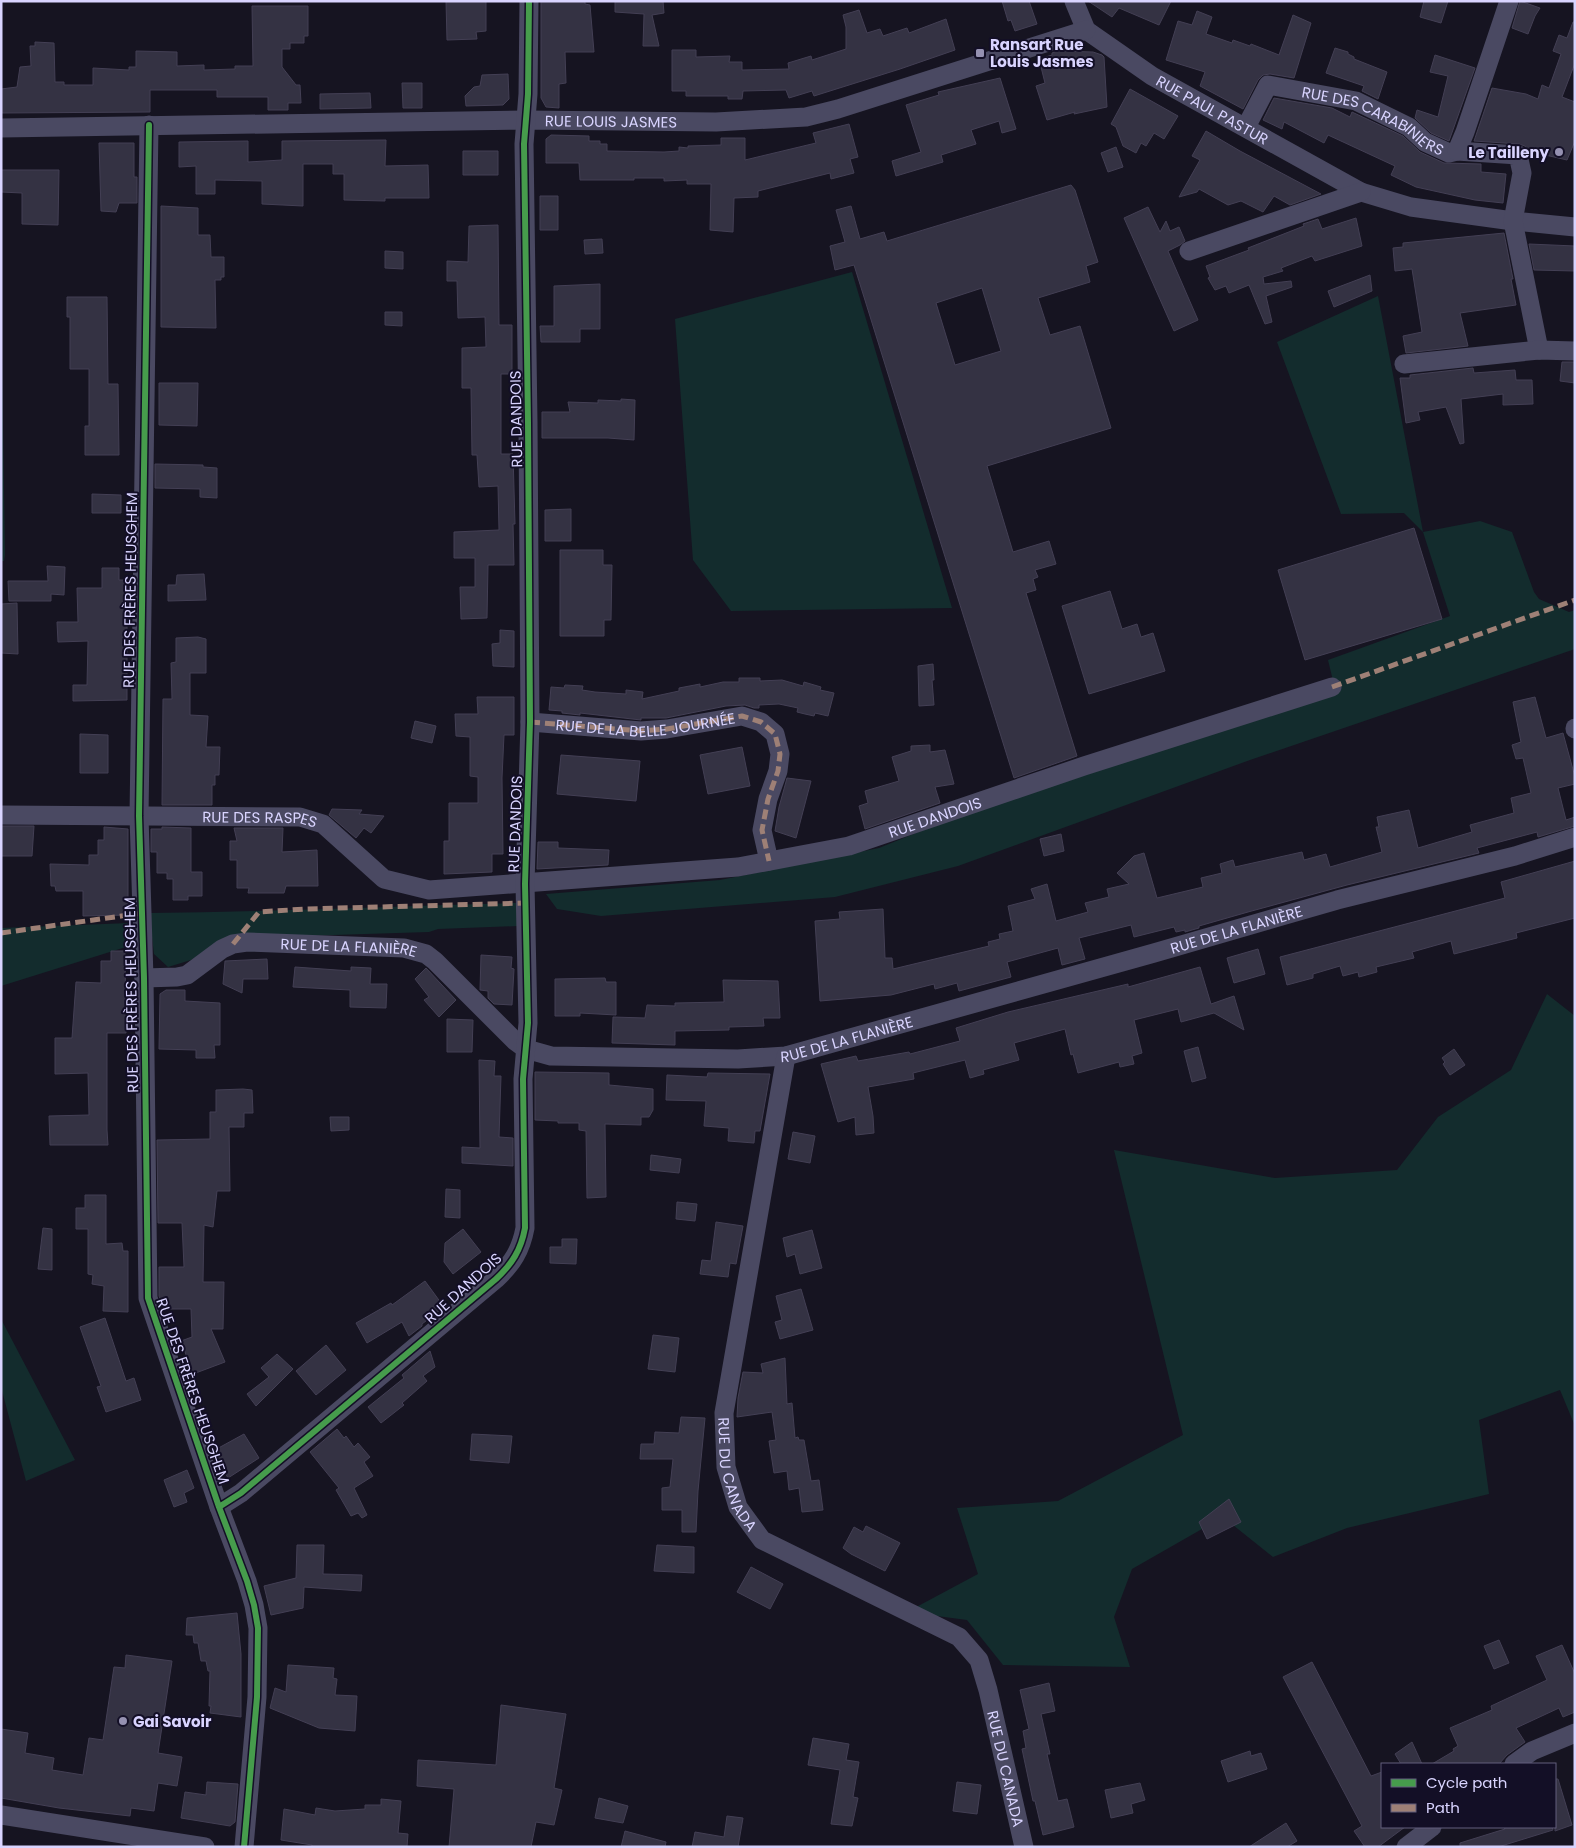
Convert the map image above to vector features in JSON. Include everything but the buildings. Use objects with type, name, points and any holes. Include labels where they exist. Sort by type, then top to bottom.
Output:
[{"type":"street","name":"RUE DANDOIS","points":[[219,1507],[241,1493],[489,1285],[509,1267],[517,1256],[523,1241],[525,1228],[523,1079],[528,1023],[525,884],[530,722],[524,144],[528,94],[529,1]]},
{"type":"street","points":[[1457,151],[1509,1]]},
{"type":"street","points":[[1080,5],[1086,30]]},
{"type":"street","name":"RUE LOUIS JASMES","points":[[1,128],[526,120],[716,122],[806,117],[838,109],[1086,30]]},
{"type":"street","name":"RUE PAUL PASTUR","points":[[1086,30],[1152,76],[1361,192],[1411,207],[1513,221],[1575,227]]},
{"type":"street","name":"RUE DES CARABINIERS","points":[[1246,127],[1268,85],[1356,100],[1409,127],[1425,142],[1449,153],[1457,151],[1518,155],[1522,173],[1513,221]]},
{"type":"street","name":"RUE DES FRÈRES HEUSGHEM","points":[[149,125],[139,816],[144,978],[148,1298],[254,1605],[258,1628],[258,1690],[244,1847]]},
{"type":"street","points":[[1189,252],[1361,192]]},
{"type":"street","points":[[1513,221],[1539,350]]},
{"type":"street","points":[[1404,364],[1539,350],[1575,351]]},
{"type":"street","name":"RUE DANDOIS","points":[[525,884],[738,867],[849,846],[1084,766],[1332,687]]},
{"type":"street","name":"RUE DE LA BELLE JOURNÉE","points":[[530,722],[641,731],[667,729],[742,716],[761,722],[775,734],[780,754],[778,771],[768,799],[762,830],[769,861]]},
{"type":"street","name":"RUE DES RASPES","points":[[1,815],[300,817],[323,824],[384,879],[429,890],[525,884]]},
{"type":"street","name":"RUE DE LA FLANIÈRE","points":[[144,978],[187,975],[222,949],[233,944],[248,942],[404,948],[426,954],[436,961],[504,1031],[526,1049],[551,1056],[738,1059],[786,1056],[1337,900],[1515,856],[1575,837]]},
{"type":"street","name":"RUE DU CANADA","points":[[786,1056],[724,1414],[726,1467],[738,1507],[762,1540],[959,1638],[979,1660],[988,1690],[1024,1847]]},
{"type":"street","points":[[1515,1763],[1532,1751],[1575,1733]]},
{"type":"street","points":[[1,1815],[205,1847]]},
{"type":"street","points":[[1406,1847],[1431,1828]]},
{"type":"green space","points":[[852,272],[952,608],[731,611],[693,560],[675,319]]},
{"type":"green space","points":[[1,293],[5,555],[4,561],[1,561]]},
{"type":"green space","points":[[1378,296],[1423,532],[1404,513],[1341,514],[1277,342]]},
{"type":"green space","points":[[1480,521],[1512,532],[1534,592],[1539,599],[1569,612],[1575,610],[1575,649],[1250,760],[958,866],[835,897],[601,916],[557,909],[546,894],[720,880],[879,848],[985,805],[1336,693],[1328,660],[1450,616],[1423,532]]},
{"type":"green space","points":[[517,903],[518,926],[438,929],[429,932],[239,938],[191,960],[168,967],[154,954],[149,913],[241,911]]},
{"type":"green space","points":[[130,923],[129,946],[1,986],[1,928]]},
{"type":"green space","points":[[1547,994],[1575,1016],[1575,1426],[1560,1390],[1479,1420],[1489,1494],[1347,1528],[1273,1557],[1223,1517],[1132,1569],[1114,1617],[1130,1667],[1003,1665],[967,1620],[907,1612],[978,1574],[957,1508],[1058,1501],[1183,1435],[1114,1150],[1275,1178],[1397,1170],[1438,1117],[1511,1070]]},
{"type":"green space","points":[[1,1319],[75,1460],[26,1481],[1,1387]]},
{"type":"marked path","points":[[1332,687],[1575,600]]},
{"type":"marked path","points":[[530,722],[641,731],[667,729],[742,716],[761,722],[775,734],[780,754],[778,771],[768,799],[762,830],[769,861]]},
{"type":"marked path","points":[[233,944],[259,912],[526,903]]},
{"type":"marked path","points":[[1,933],[143,913]]},
{"type":"cycle path","points":[[219,1507],[241,1493],[496,1279],[515,1256],[525,1228],[523,1079],[528,1023],[525,884],[530,722],[524,144],[528,94],[529,1]]},
{"type":"cycle path","points":[[149,125],[139,816],[144,978],[148,1298],[254,1605],[258,1628],[257,1697],[244,1847]]},
{"type":"place","name":"Ransart Rue Louis Jasmes","points":[[980,53]]},
{"type":"place","name":"Le Tailleny","points":[[1559,152]]},
{"type":"place","name":"Gai Savoir","points":[[123,1721]]}]
